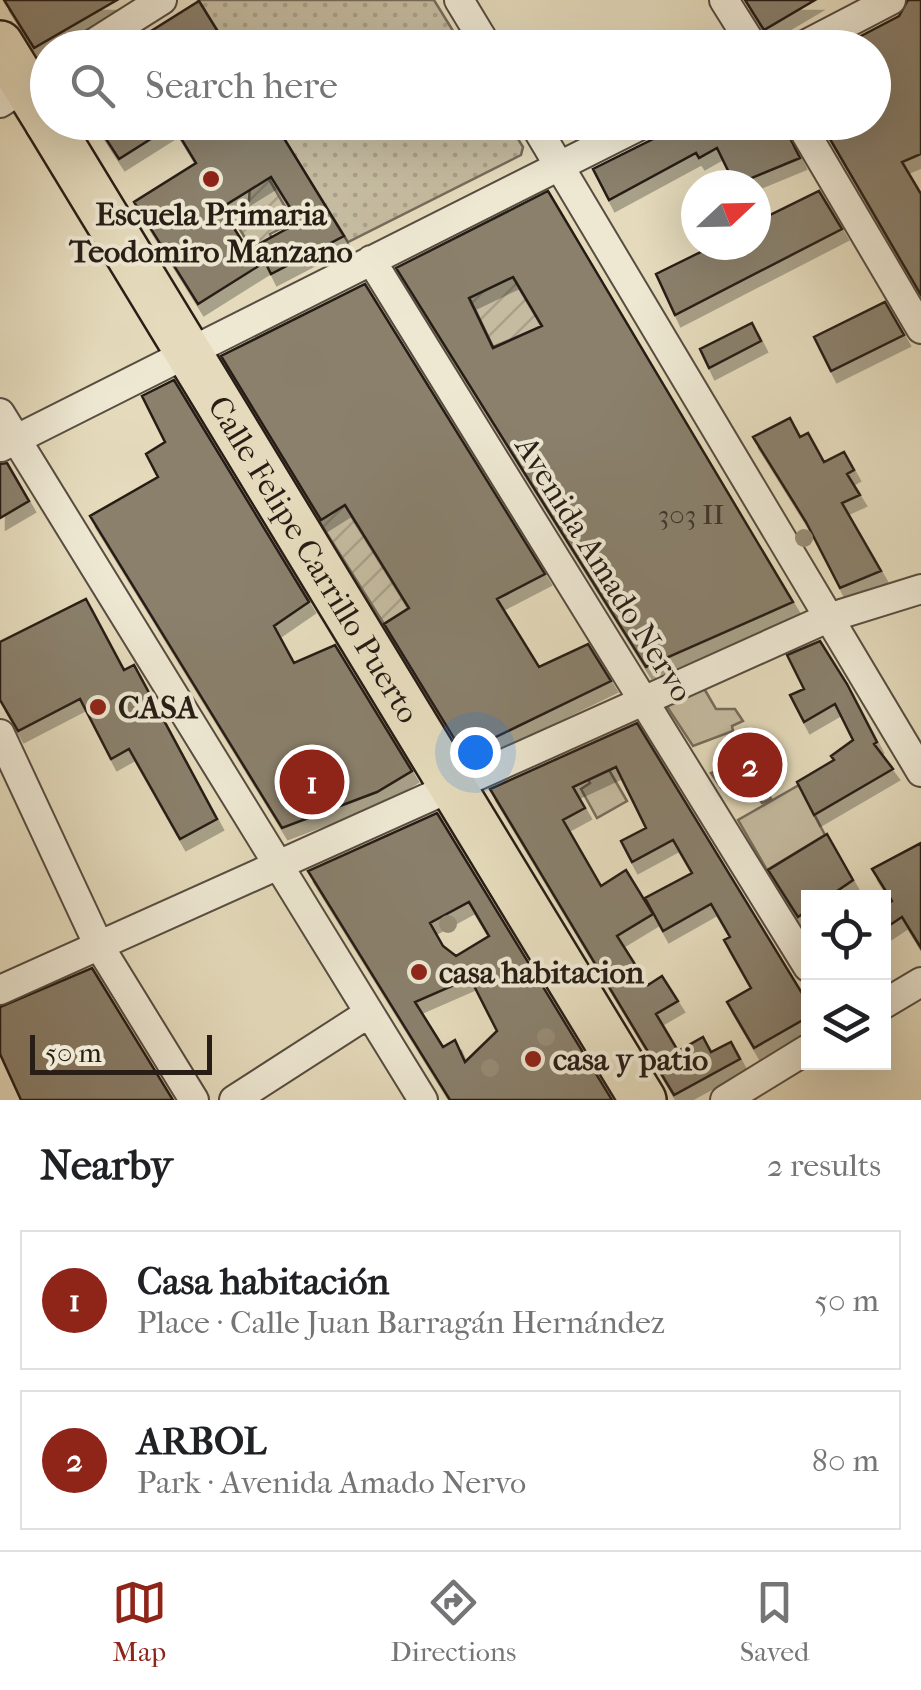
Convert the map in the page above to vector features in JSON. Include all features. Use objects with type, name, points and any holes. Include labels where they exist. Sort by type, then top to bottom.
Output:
[{"type":"main road","name":"Calle Felipe Carrillo Puerto","points":[[0,44],[30,94]]},
{"type":"main road","name":"Calle Felipe Carrillo Puerto","points":[[57,140],[643,1100]]},
{"type":"street","points":[[114,30],[162,0]]},
{"type":"street","points":[[460,0],[478,30]]},
{"type":"street","points":[[724,0],[743,30]]},
{"type":"street","points":[[833,30],[891,0]]},
{"type":"street","points":[[544,140],[921,772]]},
{"type":"street","points":[[8,444],[611,140]]},
{"type":"street","points":[[810,140],[921,330]]},
{"type":"street","name":"Avenida Amado Nervo","points":[[372,260],[801,956]]},
{"type":"street","points":[[0,413],[8,444],[281,866],[423,1100]]},
{"type":"street","points":[[0,990],[828,618],[921,589]]},
{"type":"street","points":[[0,734],[98,944],[194,1100]]},
{"type":"street","points":[[891,1000],[921,982]]},
{"type":"street","points":[[234,1100],[369,1013]]},
{"type":"street","points":[[726,1100],[801,1053]]},
{"type":"shaded area","points":[[198,0],[434,0],[453,30],[217,30]]},
{"type":"shaded area","points":[[285,140],[519,140],[523,147],[521,155],[348,242]]},
{"type":"shaded area","points":[[266,174],[294,222],[270,234],[273,242],[254,253],[233,218],[236,208],[249,201],[250,184]]},
{"type":"shaded area","points":[[513,277],[543,326],[493,347],[466,291],[477,294]]},
{"type":"shaded area","points":[[345,505],[409,608],[384,624],[319,521]]},
{"type":"shaded area","points":[[702,685],[716,709],[735,709],[743,721],[732,726],[733,731],[693,746],[666,705]]},
{"type":"shaded area","points":[[763,751],[770,768],[759,774],[771,799],[762,803],[752,785],[745,787],[739,779],[721,788],[711,773]]},
{"type":"shaded area","points":[[605,763],[627,801],[597,818],[581,789],[590,783],[585,774]]},
{"type":"shaded area","points":[[799,785],[825,835],[767,870],[738,820]]},
{"type":"building","points":[[4,0],[117,0],[65,30],[30,30],[30,42]]},
{"type":"building","points":[[745,0],[815,0],[764,30]]},
{"type":"building","points":[[908,0],[921,0],[921,154],[902,162],[921,194],[921,295],[831,140],[891,140],[891,30],[872,30],[899,16]]},
{"type":"building","points":[[199,1],[217,30],[153,30]]},
{"type":"building","name":"Escuela Primaria Teodomiro Manzano","points":[[107,140],[149,140],[119,159]]},
{"type":"building","name":"Escuela Primaria Teodomiro Manzano","points":[[182,140],[285,140],[344,236],[271,274],[265,262],[198,304],[134,202],[196,163]],"holes":[[[271,177],[299,222],[248,250],[221,208]]]},
{"type":"building","points":[[651,140],[791,140],[800,158],[771,170],[728,170],[717,148],[699,158],[696,153],[609,200],[593,169]]},
{"type":"building","points":[[548,191],[793,602],[646,667],[396,268]],"holes":[[[513,277],[542,326],[493,348],[469,298]]]},
{"type":"building","points":[[819,191],[842,229],[675,315],[656,274],[684,260],[771,260],[771,215]]},
{"type":"building","points":[[365,284],[545,574],[497,599],[539,667],[588,644],[611,681],[463,753],[384,624],[409,608],[345,505],[321,520],[221,356]]},
{"type":"building","points":[[885,302],[904,335],[831,371],[814,337]]},
{"type":"building","points":[[752,323],[761,341],[709,368],[700,349]]},
{"type":"building","points":[[174,380],[309,602],[274,626],[294,663],[335,645],[412,771],[377,792],[282,828],[90,516],[158,477],[146,454],[165,442],[142,396]]},
{"type":"building","points":[[790,418],[800,437],[808,433],[824,462],[844,452],[854,470],[847,474],[860,495],[842,503],[881,571],[840,588],[806,522],[753,437]]},
{"type":"building","points":[[7,463],[29,501],[0,518],[0,464]]},
{"type":"building","points":[[86,599],[124,670],[134,665],[217,819],[180,839],[129,749],[111,759],[80,699],[18,731],[0,700],[0,642]]},
{"type":"building","points":[[820,641],[847,684],[877,742],[874,744],[893,769],[814,815],[797,782],[834,760],[831,756],[853,740],[835,704],[804,722],[790,695],[804,689],[787,655]]},
{"type":"building","points":[[637,723],[801,992],[801,1021],[754,1048],[727,1002],[751,988],[724,940],[730,937],[711,904],[663,931],[645,898],[692,873],[673,840],[632,862],[621,841],[646,828],[616,767],[573,787],[585,808],[563,820],[601,886],[626,870],[653,914],[617,936],[648,985],[662,976],[678,1001],[656,1014],[678,1051],[703,1037],[711,1052],[731,1042],[740,1059],[674,1095],[490,789]]},
{"type":"building","points":[[437,813],[612,1100],[450,1100],[308,871]],"holes":[[[469,902],[489,936],[456,956],[443,946],[430,923]],[[470,978],[497,1031],[465,1062],[455,1040],[443,1047],[415,1002]]]},
{"type":"building","points":[[827,834],[853,880],[839,890],[801,890],[798,917],[768,870]]},
{"type":"building","points":[[921,843],[921,948],[902,917],[891,924],[891,890],[885,890],[872,869]]},
{"type":"building","points":[[92,968],[173,1100],[21,1100],[0,1054],[0,1007]]},
{"type":"place","name":"Escuela Primaria Teodomiro Manzano","points":[[211,179]]},
{"type":"place","name":"CASA","points":[[98,707]]},
{"type":"place","name":"ARBOL","points":[[750,765]]},
{"type":"place","name":"Casa habitación","points":[[312,782]]},
{"type":"place","name":"casa habitacion","points":[[419,972]]},
{"type":"place","name":"casa y patio","points":[[533,1059]]}]
